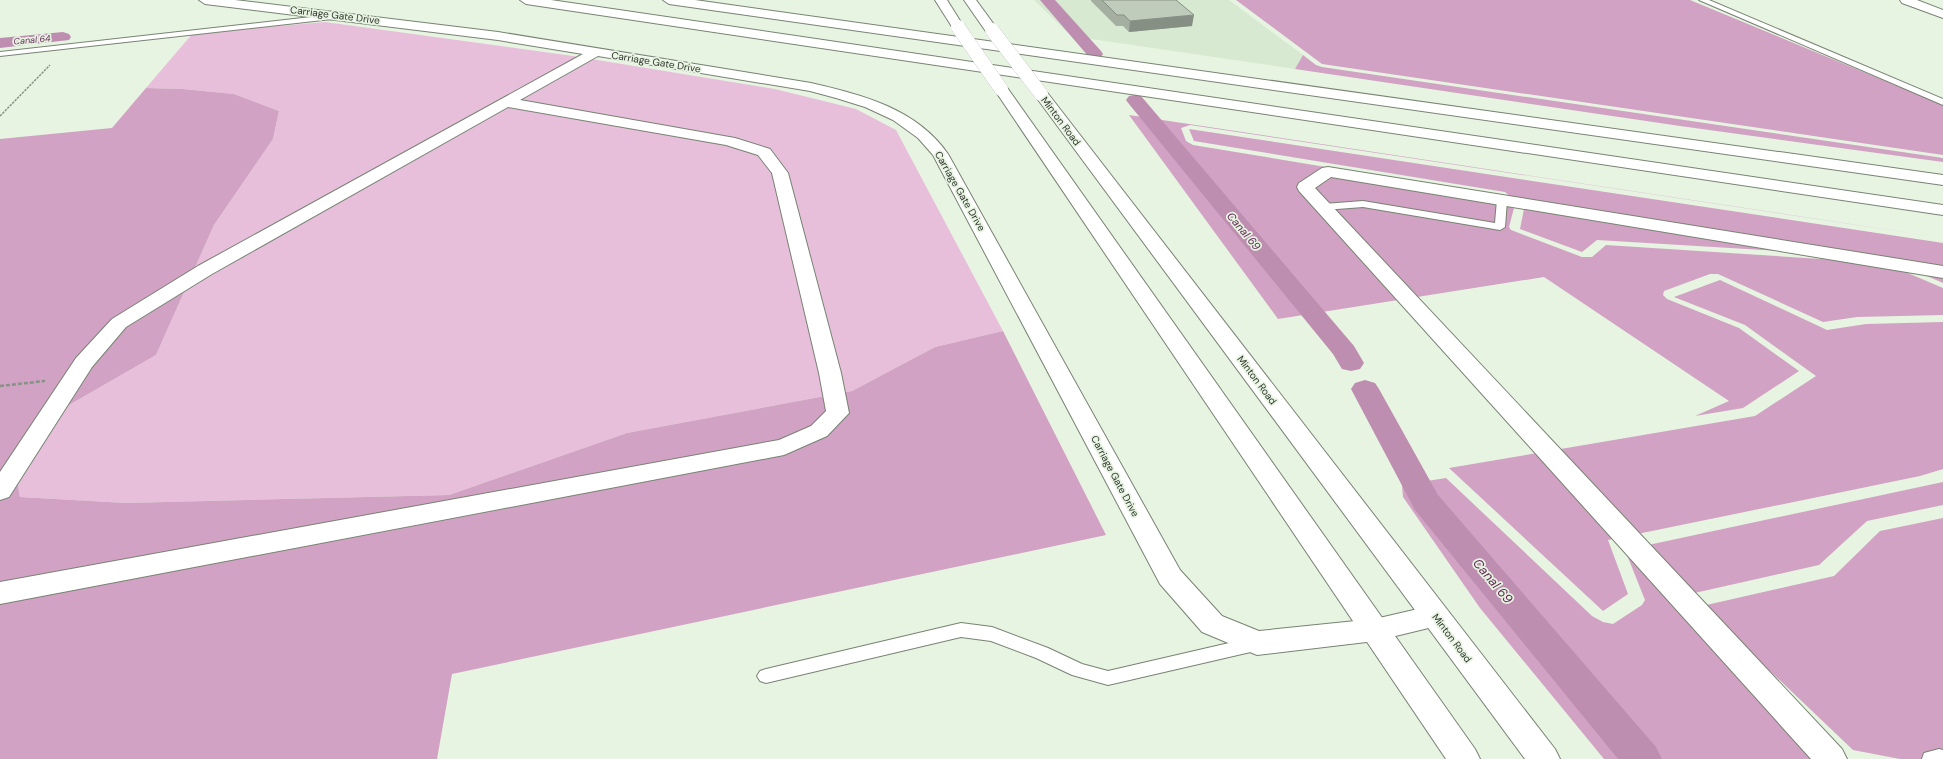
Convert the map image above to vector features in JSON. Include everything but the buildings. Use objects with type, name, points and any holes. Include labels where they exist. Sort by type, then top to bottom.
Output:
[{"type":"main road","name":"Carriage Gate Drive","points":[[205,0],[475,33],[811,87],[848,96],[893,115],[923,135],[940,154],[1170,577],[1212,624],[1257,643],[1375,630],[1435,616]]},
{"type":"main road","points":[[526,0],[1943,210]]},
{"type":"main road","points":[[669,0],[1943,180]]},
{"type":"main road","points":[[941,0],[958,27],[1464,759]]},
{"type":"main road","name":"Minton Road","points":[[970,0],[1544,759]]},
{"type":"main road","points":[[1906,0],[1943,14]]},
{"type":"main road","points":[[0,491],[84,364],[119,323],[205,270],[596,52]]},
{"type":"main road","points":[[0,593],[784,447],[819,431],[838,413],[830,373],[780,173],[764,152],[729,141],[506,102]]},
{"type":"main road","points":[[1831,759],[1305,187],[1328,172],[1943,272]]},
{"type":"lane","points":[[1703,0],[1893,79],[1943,102]]},
{"type":"lane","points":[[0,54],[213,29],[342,16]]},
{"type":"lane","points":[[1324,207],[1363,204],[1500,228],[1502,200]]},
{"type":"lane","points":[[766,676],[960,630],[992,634],[1042,653],[1078,670],[1108,678],[1257,643]]},
{"type":"lane","points":[[1931,759],[1939,757],[1941,759]]},
{"type":"path","points":[[0,116],[67,47]]},
{"type":"path","points":[[0,386],[75,377]]},
{"type":"shaded area","points":[[1034,0],[1229,0],[1303,55],[1295,69],[1071,36]]},
{"type":"shaded area","points":[[1236,0],[1690,0],[1943,105],[1943,155],[1322,64]]},
{"type":"shaded area","points":[[325,22],[573,56],[775,89],[856,109],[896,130],[1003,331],[935,347],[852,391],[627,433],[449,495],[126,503],[20,497],[12,454],[69,405],[156,355],[214,225],[273,139],[279,111],[234,94],[183,89],[146,88],[193,33]]},
{"type":"shaded area","points":[[1303,55],[1316,65],[1322,67],[1943,158],[1943,162],[1680,126],[1295,69]]},
{"type":"shaded area","points":[[146,88],[183,89],[234,94],[279,111],[273,139],[214,225],[156,355],[69,405],[12,454],[20,497],[126,503],[449,495],[627,433],[852,391],[935,347],[1003,331],[1106,535],[452,674],[437,759],[0,759],[0,139],[112,128]]},
{"type":"shaded area","points":[[1129,115],[1943,238],[1190,125],[1181,128],[1186,141],[1193,145],[1500,196],[1514,208],[1509,227],[1511,230],[1582,257],[1592,257],[1606,245],[1884,263],[1943,288],[1943,315],[1857,317],[1823,322],[1718,274],[1710,274],[1664,291],[1663,295],[1667,299],[1739,328],[1799,371],[1743,408],[1695,416],[1729,401],[1544,277],[1278,319]]},
{"type":"shaded area","points":[[1189,129],[1943,243],[1943,283],[1883,257],[1597,240],[1582,252],[1520,229],[1524,209],[1505,192],[1194,141]]},
{"type":"shaded area","points":[[1720,280],[1827,330],[1866,324],[1943,322],[1943,469],[1920,476],[1608,540],[1628,594],[1603,611],[1449,468],[1755,416],[1816,376],[1745,325],[1674,297]]},
{"type":"shaded area","points":[[1446,478],[1592,616],[1603,622],[1613,624],[1642,605],[1645,600],[1625,550],[1943,482],[1943,505],[1867,521],[1819,565],[1690,594],[1687,605],[1847,759],[1604,759],[1480,608],[1403,497],[1402,485]]},
{"type":"shaded area","points":[[1943,518],[1943,759],[1900,759],[1853,750],[1702,606],[1834,576],[1880,531]]},
{"type":"waterway","name":"Canal 69","points":[[1047,0],[1095,54]]},
{"type":"waterway","name":"Canal 64","points":[[0,43],[63,37]]},
{"type":"waterway","name":"Canal 69","points":[[1135,100],[1345,352],[1351,363]]},
{"type":"waterway","name":"Canal 69","points":[[1365,389],[1426,502],[1642,759]]}]
